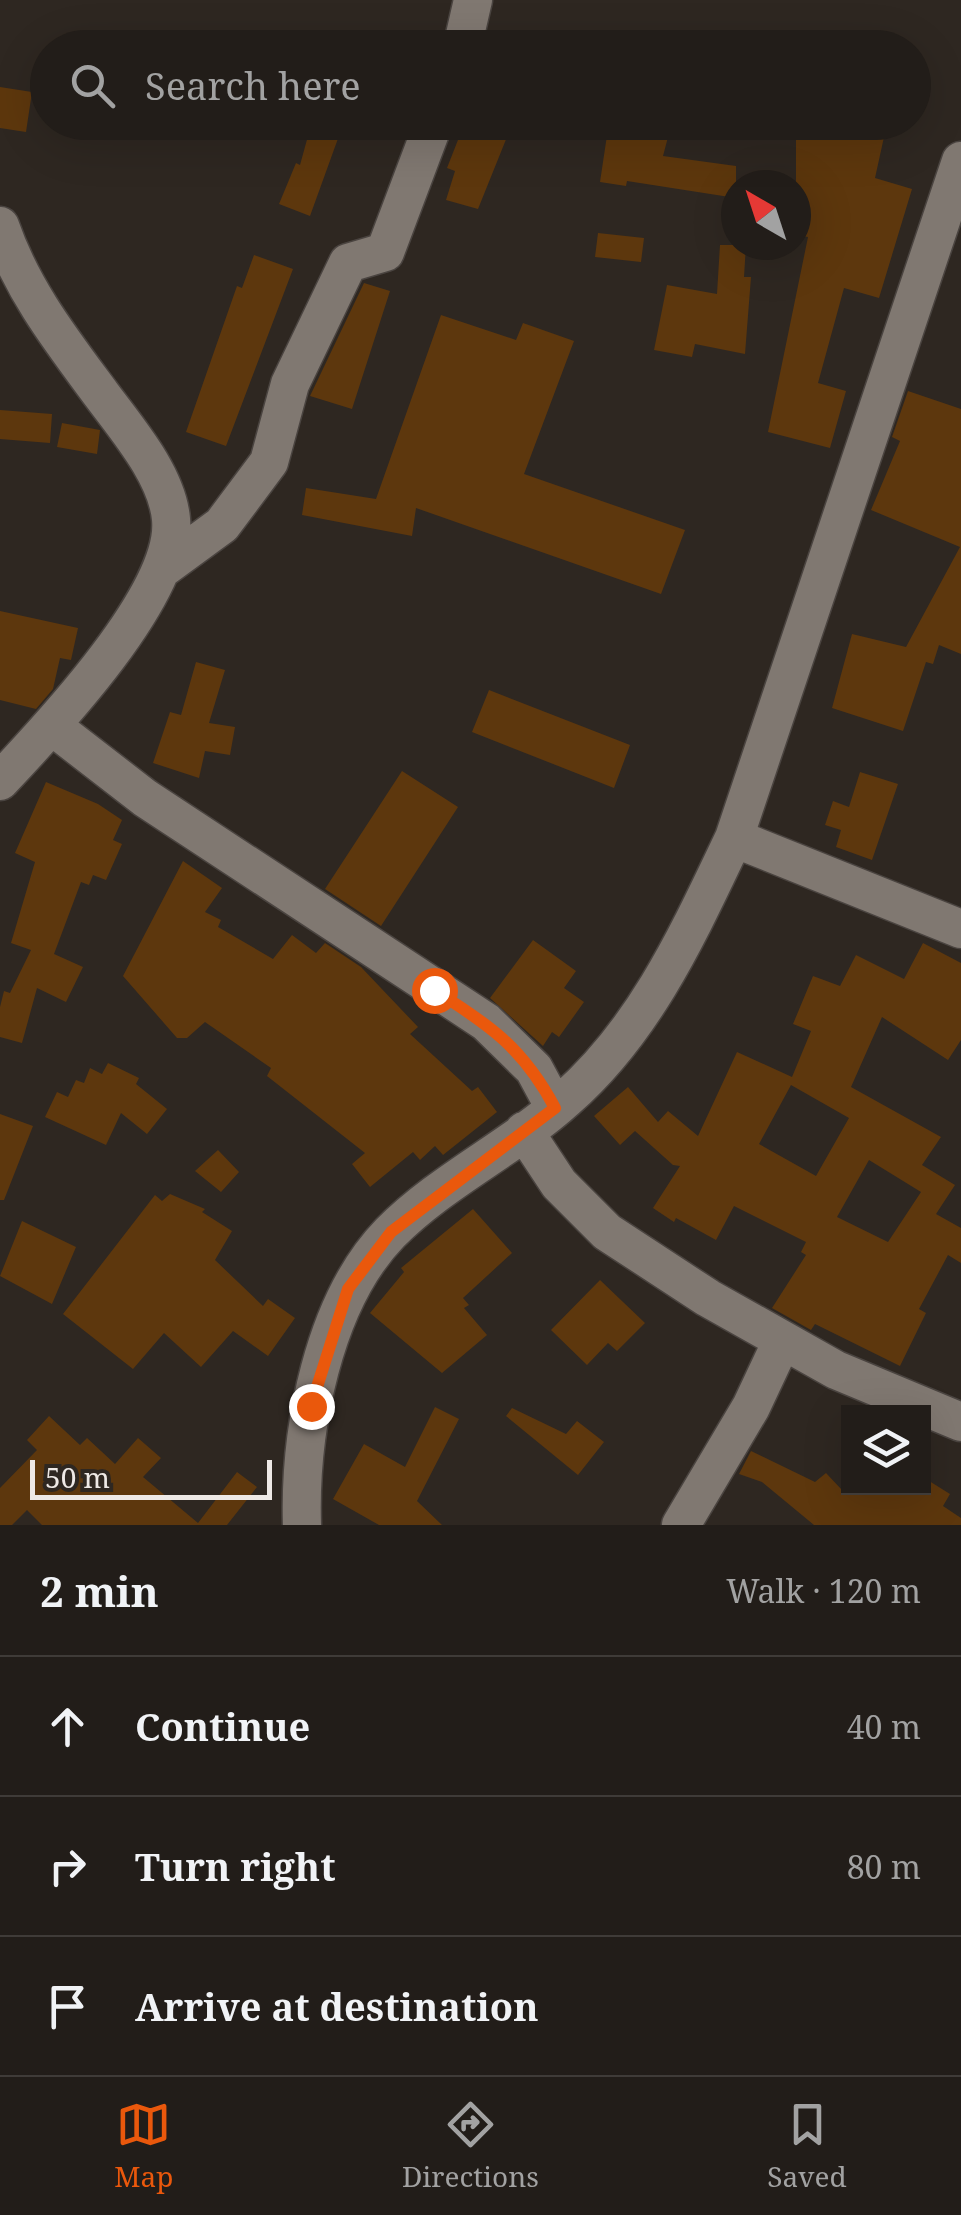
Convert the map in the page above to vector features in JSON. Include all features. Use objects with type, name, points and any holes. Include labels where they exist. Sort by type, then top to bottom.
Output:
[{"type":"street","points":[[466,30],[473,0]]},
{"type":"street","points":[[162,569],[222,525],[269,462],[290,384],[348,263],[385,252],[427,140]]},
{"type":"street","points":[[302,1525],[301,1490],[311,1406],[348,1289],[391,1232],[555,1108],[629,1032],[655,992],[734,838],[961,161]]},
{"type":"street","points":[[0,226],[14,266],[42,315],[160,483],[172,520],[162,569],[84,691],[0,781]]},
{"type":"street","points":[[52,726],[145,798],[486,1022],[534,1068],[555,1108]]},
{"type":"street","points":[[734,838],[961,929]]},
{"type":"street","points":[[524,1131],[559,1184],[607,1232],[782,1341],[836,1370],[961,1422]]},
{"type":"street","points":[[681,1525],[751,1407],[782,1341]]},
{"type":"building","points":[[0,87],[30,92],[26,132],[0,128]]},
{"type":"building","points":[[307,140],[337,140],[310,216],[279,204],[296,163],[300,165]]},
{"type":"building","points":[[458,140],[506,140],[478,209],[446,200],[455,171],[447,168]]},
{"type":"building","points":[[606,140],[667,140],[663,156],[736,166],[736,170],[721,170],[721,196],[627,181],[626,186],[600,182]]},
{"type":"building","points":[[796,140],[883,140],[875,178],[912,189],[879,298],[844,288],[818,383],[846,391],[830,448],[768,432],[803,260],[811,260],[811,170],[796,170]]},
{"type":"building","points":[[598,233],[644,238],[641,262],[595,257]]},
{"type":"building","points":[[721,245],[721,260],[745,260],[744,277],[751,277],[745,354],[695,344],[692,357],[654,350],[667,285],[717,294]]},
{"type":"building","points":[[254,255],[293,269],[226,446],[186,432],[237,286],[242,288]]},
{"type":"building","points":[[364,283],[390,291],[352,409],[310,396]]},
{"type":"building","points":[[441,315],[516,340],[523,323],[574,341],[524,474],[685,530],[661,594],[416,508],[412,536],[302,515],[306,488],[376,499]]},
{"type":"building","points":[[908,391],[961,409],[961,654],[939,645],[933,664],[926,662],[903,731],[832,708],[852,634],[906,647],[960,547],[871,510],[900,441],[892,437]]},
{"type":"building","points":[[0,410],[52,414],[50,443],[0,439]]},
{"type":"building","points":[[62,423],[100,430],[97,454],[57,447]]},
{"type":"building","points":[[0,611],[78,628],[71,660],[60,658],[53,689],[36,709],[0,700]]},
{"type":"building","points":[[196,662],[225,670],[209,723],[235,727],[230,755],[205,751],[199,778],[153,763],[170,712],[181,715]]},
{"type":"building","points":[[489,690],[630,745],[614,788],[472,732]]},
{"type":"building","points":[[402,771],[458,807],[381,926],[325,889]]},
{"type":"building","points":[[860,772],[898,784],[872,860],[836,847],[841,830],[825,825],[833,801],[849,807]]},
{"type":"building","points":[[46,782],[98,804],[122,820],[113,840],[122,844],[106,880],[93,875],[89,885],[81,882],[54,954],[83,967],[66,1002],[37,988],[22,1043],[0,1037],[0,1007],[4,991],[10,993],[31,950],[11,943],[35,862],[15,853]]},
{"type":"building","points":[[183,861],[222,888],[205,912],[221,920],[218,927],[273,959],[292,935],[316,953],[325,943],[361,967],[418,1027],[410,1034],[472,1091],[478,1087],[497,1112],[443,1155],[435,1146],[420,1160],[413,1152],[370,1187],[352,1164],[365,1153],[267,1076],[271,1068],[205,1022],[187,1038],[177,1038],[123,976]]},
{"type":"building","points":[[533,940],[576,971],[564,988],[584,1002],[559,1037],[552,1032],[543,1046],[490,998]]},
{"type":"building","points":[[923,943],[961,963],[961,1040],[948,1060],[882,1017],[851,1087],[941,1137],[922,1165],[955,1185],[936,1214],[961,1228],[961,1263],[948,1255],[919,1309],[926,1313],[900,1366],[815,1324],[811,1330],[772,1308],[806,1255],[801,1252],[806,1242],[734,1206],[716,1240],[676,1218],[674,1222],[653,1208],[680,1166],[673,1165],[635,1131],[620,1145],[594,1116],[628,1087],[658,1122],[668,1111],[698,1136],[737,1052],[792,1077],[811,1031],[793,1024],[813,976],[840,986],[856,955],[904,979]],"holes":[[[791,1085],[849,1118],[816,1176],[759,1144]],[[869,1160],[921,1192],[888,1242],[837,1217]]]},
{"type":"building","points":[[108,1063],[139,1078],[136,1084],[167,1109],[147,1134],[121,1113],[106,1145],[45,1117],[57,1092],[68,1097],[76,1080],[84,1083],[90,1068],[102,1074]]},
{"type":"building","points":[[0,1114],[33,1126],[4,1200],[0,1200]]},
{"type":"building","points":[[218,1150],[239,1172],[221,1192],[195,1171]]},
{"type":"building","points":[[170,1194],[205,1209],[202,1212],[232,1231],[215,1260],[263,1306],[268,1299],[295,1318],[268,1356],[233,1331],[201,1367],[164,1333],[133,1369],[63,1314],[155,1195],[162,1201]]},
{"type":"building","points":[[473,1209],[512,1253],[463,1298],[469,1305],[464,1308],[487,1335],[442,1373],[370,1313],[404,1272],[401,1268]]},
{"type":"building","points":[[22,1221],[76,1247],[52,1304],[0,1276]]},
{"type":"building","points":[[600,1280],[645,1323],[617,1351],[608,1343],[587,1365],[551,1330]]},
{"type":"building","points":[[435,1407],[459,1419],[417,1501],[442,1525],[379,1525],[333,1499],[364,1444],[405,1467]]},
{"type":"building","points":[[512,1408],[566,1434],[577,1421],[604,1442],[578,1475],[506,1416]]},
{"type":"building","points":[[49,1416],[80,1445],[87,1438],[115,1464],[138,1438],[161,1458],[143,1477],[198,1523],[237,1472],[257,1487],[227,1525],[42,1525],[27,1510],[12,1525],[0,1525],[0,1488],[37,1450],[27,1440]]},
{"type":"building","points":[[751,1451],[815,1482],[826,1473],[841,1489],[841,1495],[931,1495],[931,1482],[950,1494],[943,1506],[961,1518],[961,1525],[814,1525],[762,1482],[739,1474]]},
{"type":"route","points":[[311,1406],[348,1289],[391,1232],[555,1108],[534,1068],[516,1048],[486,1022],[434,990]]}]
